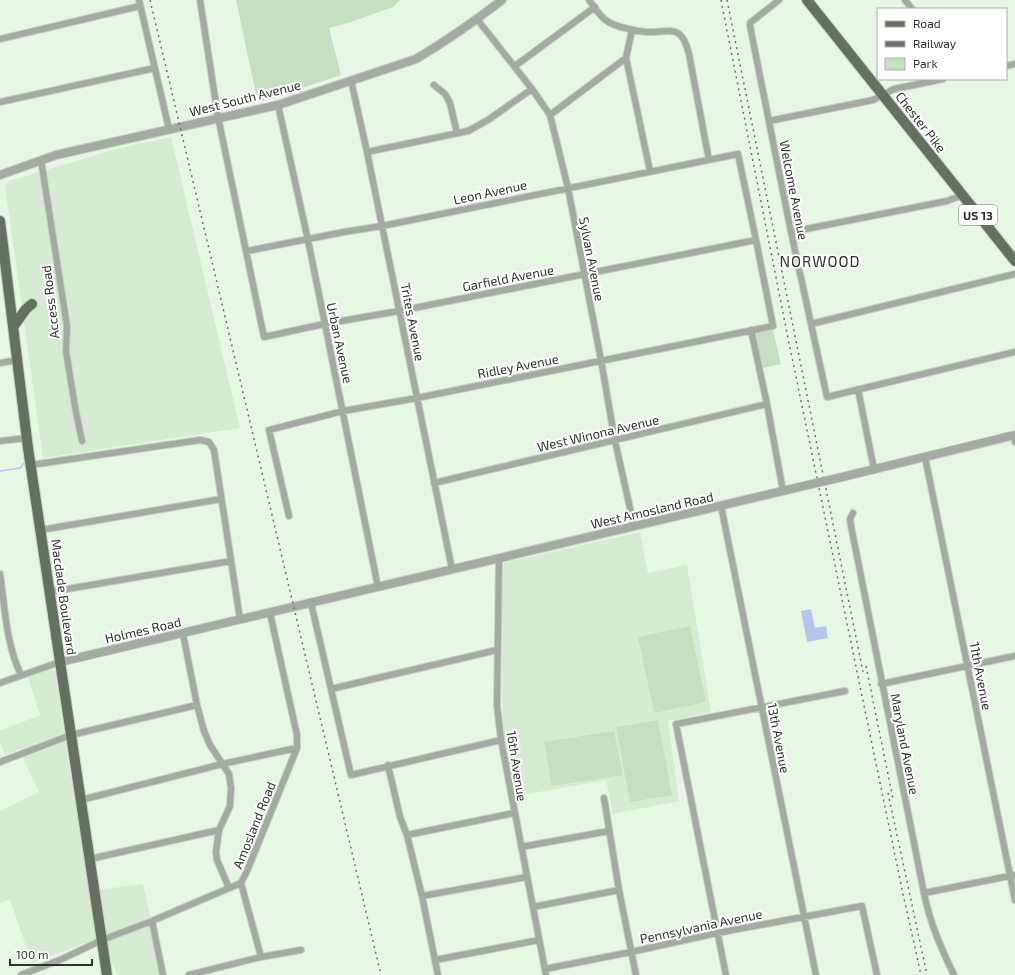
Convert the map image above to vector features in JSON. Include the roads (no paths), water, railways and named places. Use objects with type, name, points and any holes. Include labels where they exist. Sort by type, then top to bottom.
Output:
[{"type":"main road","name":"Chester Pike","points":[[807,0],[1015,261]]},
{"type":"main road","name":"Macdade Boulevard","points":[[0,221],[3,271],[13,327],[27,438],[108,972]]},
{"type":"main road","points":[[13,327],[26,308],[32,304]]},
{"type":"street","points":[[200,0],[218,117],[247,251]]},
{"type":"street","name":"West South Avenue","points":[[0,175],[56,155],[218,117],[278,105],[416,59],[435,48],[502,0]]},
{"type":"street","points":[[589,0],[607,21],[632,30],[647,32],[669,30],[679,33],[684,39],[689,54],[709,160]]},
{"type":"street","name":"Welcome Avenue","points":[[779,0],[750,23],[750,26],[791,232],[827,397],[858,390]]},
{"type":"street","points":[[905,0],[911,8]]},
{"type":"street","points":[[0,39],[139,3],[169,129]]},
{"type":"street","points":[[515,66],[595,7]]},
{"type":"street","name":"Sylvan Avenue","points":[[477,19],[515,66],[550,115],[568,188],[615,441],[634,526]]},
{"type":"street","points":[[632,30],[626,58],[650,171]]},
{"type":"street","points":[[550,115],[626,58]]},
{"type":"street","points":[[0,102],[155,68]]},
{"type":"street","name":"Trites Avenue","points":[[352,80],[452,569]]},
{"type":"street","points":[[769,121],[873,100],[894,89],[938,80]]},
{"type":"street","points":[[434,85],[445,94],[450,103],[457,133]]},
{"type":"street","points":[[367,152],[468,131],[484,123],[532,89]]},
{"type":"street","name":"Urban Avenue","points":[[278,105],[308,240],[378,587]]},
{"type":"street","name":"Leon Avenue","points":[[247,251],[382,226],[738,154],[756,240]]},
{"type":"street","name":"Access Road","points":[[41,160],[67,326],[66,351],[82,441]]},
{"type":"street","points":[[791,232],[947,201],[963,195]]},
{"type":"street","name":"Garfield Avenue","points":[[247,251],[264,337],[756,240]]},
{"type":"street","name":"Ridley Avenue","points":[[289,516],[268,430],[343,411],[417,398],[772,326],[756,240]]},
{"type":"street","points":[[811,324],[1015,274]]},
{"type":"street","points":[[751,330],[767,404],[783,491]]},
{"type":"street","points":[[874,469],[858,390],[1015,352]]},
{"type":"street","points":[[0,363],[17,360]]},
{"type":"street","name":"West Winona Avenue","points":[[434,484],[767,404]]},
{"type":"street","name":"West Amosland Road","points":[[294,607],[874,469],[1015,437]]},
{"type":"street","points":[[0,441],[27,438]]},
{"type":"street","points":[[31,465],[200,440],[208,442],[214,450],[240,619]]},
{"type":"street","name":"11th Avenue","points":[[925,457],[1013,876],[1015,900]]},
{"type":"street","points":[[41,530],[221,499]]},
{"type":"street","name":"13th Avenue","points":[[721,506],[816,975]]},
{"type":"street","name":"Maryland Avenue","points":[[854,513],[850,519],[851,526],[881,684],[924,894],[929,916],[937,939],[954,975]]},
{"type":"street","name":"16th Avenue","points":[[499,558],[497,650],[498,705],[501,740],[545,972]]},
{"type":"street","points":[[50,592],[231,561]]},
{"type":"street","points":[[0,574],[2,607],[15,663],[21,675]]},
{"type":"street","points":[[311,603],[351,775],[501,740]]},
{"type":"street","name":"Holmes Road","points":[[0,683],[60,662],[294,607]]},
{"type":"street","name":"Amosland Road","points":[[21,975],[241,883],[297,748],[297,735],[270,613]]},
{"type":"street","points":[[183,634],[197,705],[204,731],[210,745],[229,774],[231,788],[230,806],[219,830],[216,852],[229,888]]},
{"type":"street","points":[[331,690],[497,650]]},
{"type":"street","points":[[881,684],[1015,656]]},
{"type":"street","points":[[726,975],[676,724],[845,691]]},
{"type":"street","points":[[0,762],[71,735],[197,705]]},
{"type":"street","points":[[81,800],[222,764],[297,748]]},
{"type":"street","points":[[388,766],[400,816],[408,835],[438,975]]},
{"type":"street","points":[[604,798],[619,890],[636,975]]},
{"type":"street","points":[[408,835],[514,813]]},
{"type":"street","points":[[90,859],[219,830]]},
{"type":"street","points":[[521,847],[609,831]]},
{"type":"street","points":[[924,894],[1013,876]]},
{"type":"street","points":[[422,896],[527,877]]},
{"type":"street","points":[[241,883],[261,957]]},
{"type":"street","points":[[533,907],[619,890]]},
{"type":"street","name":"Pennsylvania Avenue","points":[[545,972],[717,933],[862,906],[877,975]]},
{"type":"street","points":[[152,921],[163,975]]},
{"type":"street","points":[[435,960],[539,940]]},
{"type":"street","points":[[189,975],[261,957],[301,950]]},
{"type":"water","points":[[811,609],[815,628],[826,626],[828,638],[807,642],[801,611]]},
{"type":"waterway","points":[[0,471],[20,468],[24,463]]},
{"type":"railway","points":[[150,0],[381,975]]},
{"type":"railway","points":[[721,0],[789,343],[921,975]]},
{"type":"railway","points":[[727,0],[863,672]]},
{"type":"railway","points":[[866,666],[893,799]]},
{"type":"railway","points":[[888,793],[927,975]]},
{"type":"district","name":"NORWOOD","points":[[820,261]]}]
